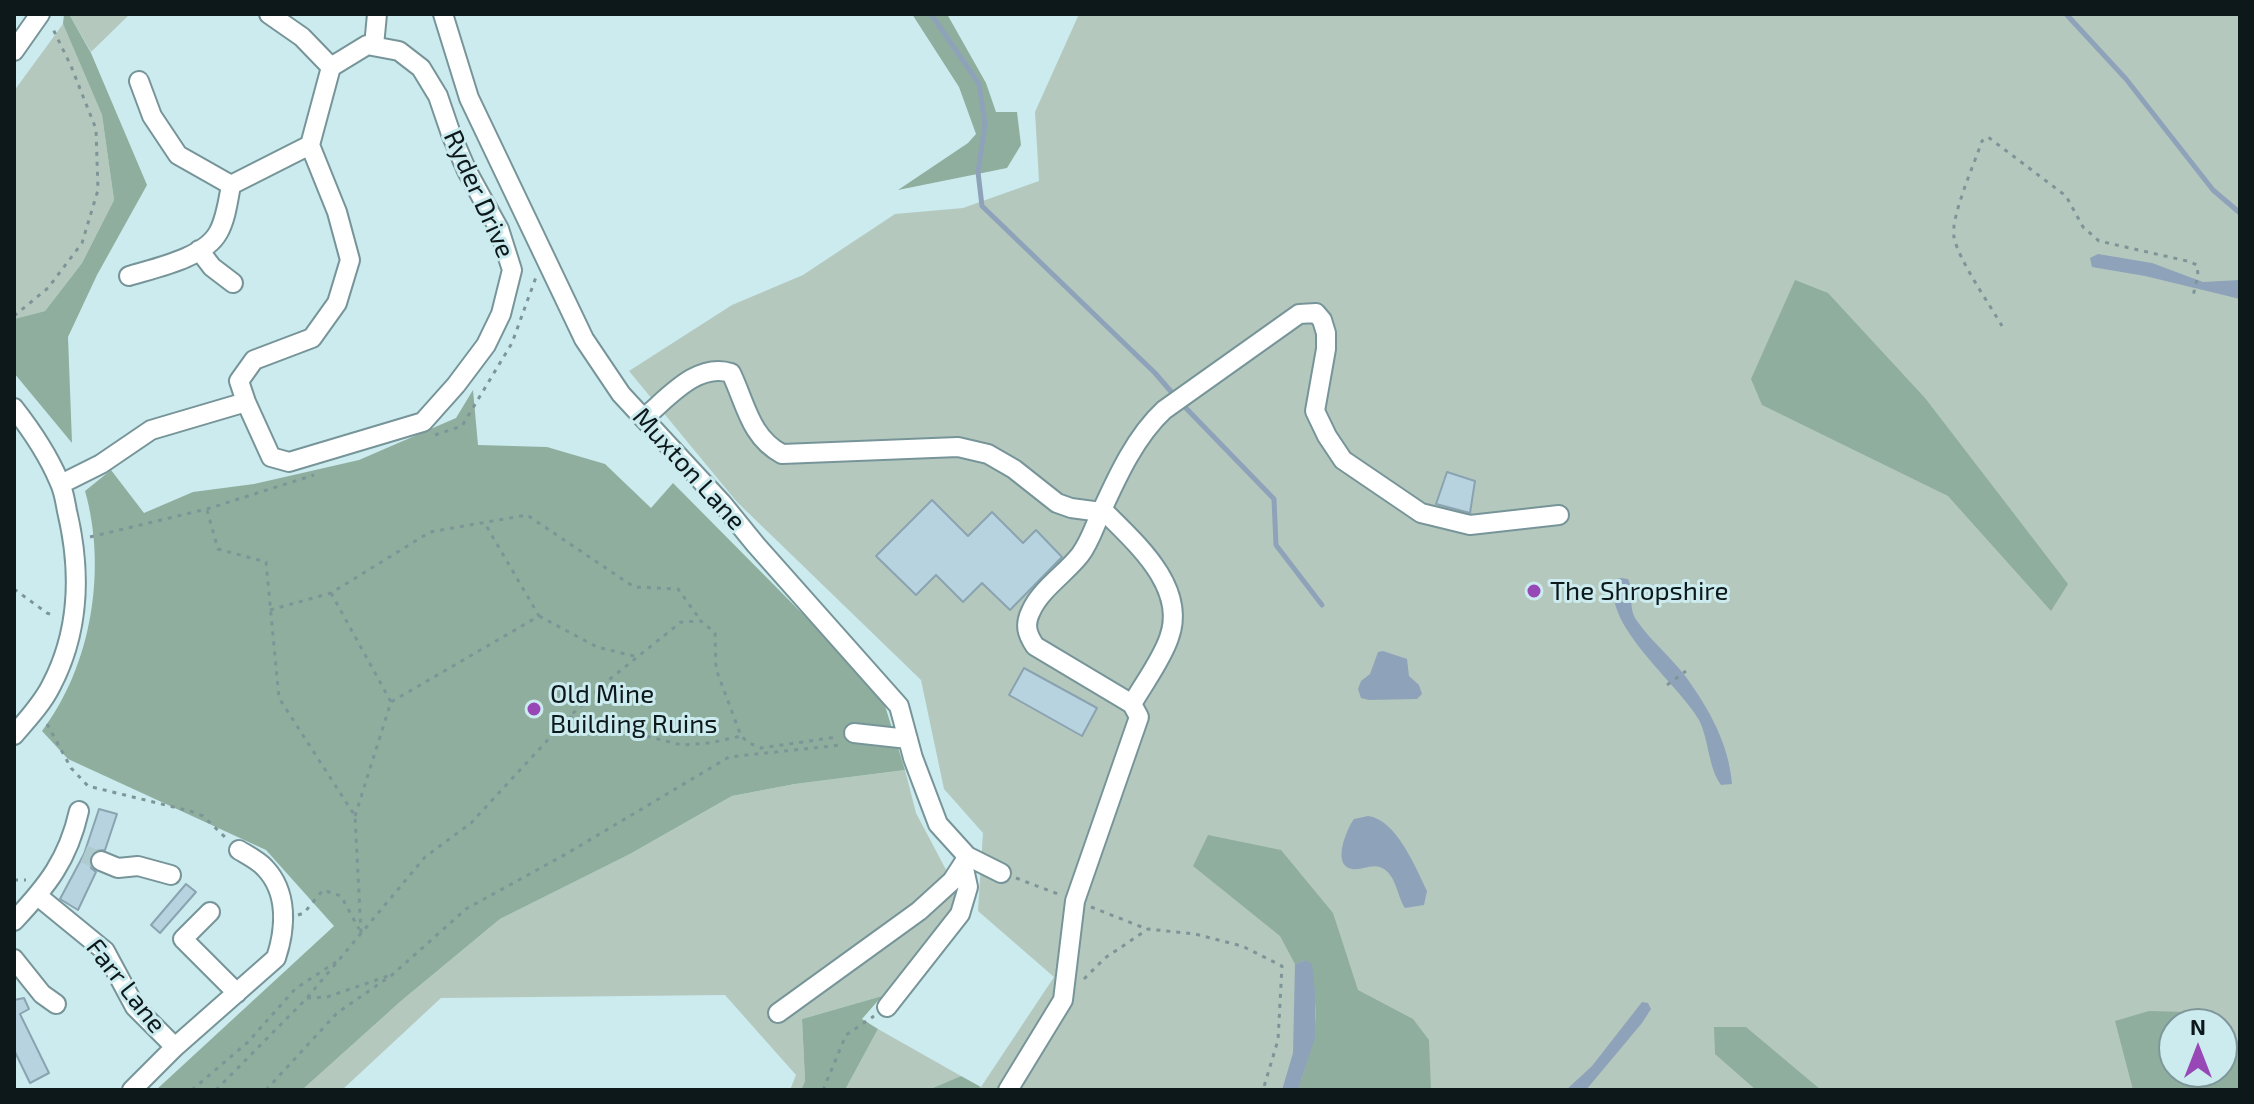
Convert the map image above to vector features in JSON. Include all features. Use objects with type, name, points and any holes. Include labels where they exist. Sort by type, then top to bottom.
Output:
[{"type":"street","points":[[269,14],[302,37],[331,67]]},
{"type":"street","points":[[231,185],[310,145],[331,67],[367,45],[374,46],[377,14]]},
{"type":"street","name":"Muxton Lane","points":[[443,14],[469,98],[584,339],[621,394],[645,417],[899,706],[938,824],[965,860],[1001,873]]},
{"type":"street","points":[[14,51],[44,17]]},
{"type":"street","name":"Ryder Drive","points":[[310,145],[337,212],[350,260],[337,303],[312,338],[254,360],[239,381],[271,457],[289,462],[423,422],[486,345],[501,314],[512,270],[499,229],[467,171],[438,96],[421,68],[399,51],[374,46]]},
{"type":"street","points":[[139,81],[152,116],[178,155],[231,185]]},
{"type":"street","points":[[129,276],[191,256],[217,236],[227,210],[231,185]]},
{"type":"street","points":[[199,250],[212,267],[233,283]]},
{"type":"street","points":[[1008,1090],[1063,1000],[1075,901],[1139,717],[1132,704],[1035,646],[1026,626],[1031,611],[1042,595],[1081,554],[1126,463],[1157,416],[1299,314],[1316,313],[1326,333],[1326,349],[1315,411],[1343,460],[1421,513],[1470,525],[1559,515]]},
{"type":"street","points":[[645,417],[684,382],[724,371],[731,373],[756,432],[769,447],[782,454],[958,447],[988,454],[1057,503],[1108,515],[1148,556],[1166,587],[1172,608],[1169,638],[1132,704]]},
{"type":"street","points":[[61,484],[101,464],[151,430],[246,402]]},
{"type":"street","points":[[14,408],[40,445],[61,484],[74,539],[76,595],[74,623],[65,656],[35,709],[14,735]]},
{"type":"street","points":[[854,738],[908,739]]},
{"type":"street","points":[[79,811],[84,855]]},
{"type":"street","points":[[132,1090],[175,1047],[276,958],[283,900],[265,868],[239,850]]},
{"type":"street","points":[[84,855],[118,868],[138,866],[171,875]]},
{"type":"street","points":[[14,921],[84,855]]},
{"type":"street","points":[[887,1007],[960,914],[968,887],[965,860]]},
{"type":"street","points":[[778,1013],[919,911],[952,881],[965,860]]},
{"type":"street","name":"Farr Lane","points":[[39,897],[105,951],[135,1007],[175,1047]]},
{"type":"street","points":[[210,912],[183,939],[230,999]]},
{"type":"street","points":[[14,959],[42,994],[56,1004]]},
{"type":"path","points":[[14,316],[48,288],[82,243],[98,190],[96,129],[71,66],[44,17]]},
{"type":"path","points":[[2002,326],[1969,270],[1954,237],[1956,217],[1982,141],[1988,137],[2066,196],[2083,227],[2099,241],[2197,265],[2193,296]]},
{"type":"path","points":[[432,436],[462,426]]},
{"type":"path","points":[[99,536],[207,509],[327,470]]},
{"type":"path","points":[[207,509],[218,549],[266,562],[279,698],[355,816]]},
{"type":"path","points":[[270,610],[331,593],[430,532],[527,515],[634,587],[678,589],[701,621],[715,633],[716,669],[741,736],[749,743],[761,748],[854,738]]},
{"type":"path","points":[[484,522],[539,616],[597,647],[638,657]]},
{"type":"path","points":[[14,589],[47,613],[74,623]]},
{"type":"path","points":[[331,593],[391,702]]},
{"type":"path","points":[[361,933],[355,816],[391,702],[539,616]]},
{"type":"path","points":[[216,1090],[307,998],[425,857],[471,823],[569,717],[681,622],[701,621]]},
{"type":"path","points":[[1667,685],[1686,671]]},
{"type":"path","points":[[35,709],[58,741],[71,768],[88,786],[203,816],[239,850]]},
{"type":"path","points":[[569,717],[682,745],[741,736]]},
{"type":"path","points":[[266,1090],[337,1013],[392,975],[466,909],[566,854],[729,757],[854,738]]},
{"type":"path","points":[[283,918],[304,913],[323,890],[341,896],[361,933]]},
{"type":"path","points":[[1084,979],[1105,958],[1148,929],[1195,934],[1242,946],[1282,966],[1278,1040],[1263,1090]]},
{"type":"path","points":[[192,1090],[248,1042],[295,989],[339,960]]},
{"type":"path","points":[[307,998],[327,997],[392,975]]},
{"type":"path","points":[[823,1090],[846,1035],[887,1007]]},
{"type":"green space","points":[[64,14],[69,14],[91,53],[147,185],[97,275],[68,337],[72,443],[14,373],[14,319],[45,311],[82,263],[114,200],[102,115],[63,24]]},
{"type":"green space","points":[[69,14],[130,14],[91,52]]},
{"type":"green space","points":[[912,14],[947,14],[986,83],[996,112],[1017,112],[1021,145],[1007,168],[898,190],[968,143],[976,134],[959,87]]},
{"type":"green space","name":"The Shropshire","points":[[1079,14],[2240,14],[2240,1090],[975,1090],[981,1087],[1054,977],[978,911],[983,833],[944,789],[921,680],[737,502],[629,371],[732,305],[803,275],[895,214],[963,208],[1039,181],[1035,112]]},
{"type":"green space","points":[[63,24],[102,115],[114,200],[82,263],[45,311],[14,319],[14,91]]},
{"type":"green space","points":[[1795,280],[1828,293],[1925,398],[2068,584],[2051,611],[1948,496],[1762,405],[1751,379]]},
{"type":"green space","points":[[473,390],[478,445],[547,447],[605,464],[651,508],[673,483],[881,693],[905,770],[795,784],[732,796],[630,854],[500,919],[401,1001],[302,1090],[156,1090],[334,926],[266,850],[68,759],[42,731],[73,677],[90,616],[95,552],[85,491],[111,470],[144,513],[193,492],[254,484],[359,460],[456,418]]},
{"type":"green space","points":[[905,770],[916,813],[952,881],[956,902],[882,996],[802,1019],[805,1081],[801,1090],[790,1090],[796,1075],[725,995],[441,998],[342,1090],[302,1090],[401,1001],[500,919],[630,854],[732,796],[795,784]]},
{"type":"green space","points":[[1208,835],[1281,850],[1333,913],[1358,990],[1413,1019],[1429,1040],[1431,1090],[1298,1090],[1313,1040],[1316,1011],[1305,960],[1295,964],[1280,936],[1193,866]]},
{"type":"green space","points":[[882,996],[862,1019],[878,1029],[845,1090],[801,1090],[805,1081],[802,1019]]},
{"type":"green space","points":[[2158,1011],[2158,1088],[2238,1088],[2238,1041],[2240,1090],[2133,1090],[2115,1021]]},
{"type":"green space","points":[[1714,1027],[1746,1027],[1821,1090],[1756,1090],[1715,1054]]},
{"type":"green space","points":[[878,1029],[961,1076],[928,1090],[845,1090]]},
{"type":"green space","points":[[961,1076],[981,1087],[975,1090],[928,1090]]},
{"type":"water","points":[[2098,254],[2152,263],[2203,282],[2240,280],[2240,299],[2145,276],[2092,267],[2090,258]]},
{"type":"water","points":[[1616,579],[1628,579],[1630,584],[1632,610],[1637,621],[1686,677],[1710,714],[1727,755],[1732,784],[1721,785],[1713,770],[1699,720],[1629,633],[1614,596]]},
{"type":"water","points":[[1378,652],[1407,659],[1409,676],[1419,685],[1422,694],[1417,699],[1361,698],[1358,689],[1361,681],[1370,674]]},
{"type":"water","points":[[1368,816],[1387,826],[1404,846],[1427,891],[1424,905],[1405,908],[1392,877],[1384,869],[1375,866],[1352,869],[1342,861],[1342,846],[1351,824],[1354,819]]},
{"type":"water","points":[[1305,960],[1312,964],[1315,1038],[1298,1090],[1282,1090],[1293,1053],[1295,964]]},
{"type":"water","points":[[1642,1002],[1648,1003],[1651,1009],[1586,1090],[1566,1090],[1592,1066]]},
{"type":"building","points":[[1447,472],[1475,481],[1470,513],[1436,504]]},
{"type":"building","points":[[932,500],[968,536],[992,512],[1023,543],[1036,530],[1062,557],[1010,610],[982,583],[963,602],[936,575],[916,595],[876,556]]},
{"type":"building","points":[[1024,668],[1097,708],[1082,736],[1009,695]]},
{"type":"building","points":[[99,809],[117,814],[105,850],[94,851],[90,857],[91,868],[96,872],[78,910],[60,899],[84,854]]},
{"type":"building","points":[[186,884],[196,892],[160,933],[151,925]]},
{"type":"building","points":[[24,998],[29,1009],[20,1014],[49,1073],[30,1083],[14,1050],[14,1000]]},
{"type":"waterway","points":[[931,14],[979,84],[985,124],[978,172],[982,206],[1174,395]]},
{"type":"waterway","points":[[2066,14],[2126,79],[2213,190],[2240,213]]},
{"type":"waterway","points":[[1181,403],[1274,499],[1276,545],[1322,605]]},
{"type":"tunnel","points":[[84,854],[101,861]]},
{"type":"place","name":"The Shropshire","points":[[1534,591]]},
{"type":"place","name":"Old Mine Building Ruins","points":[[534,709]]}]
